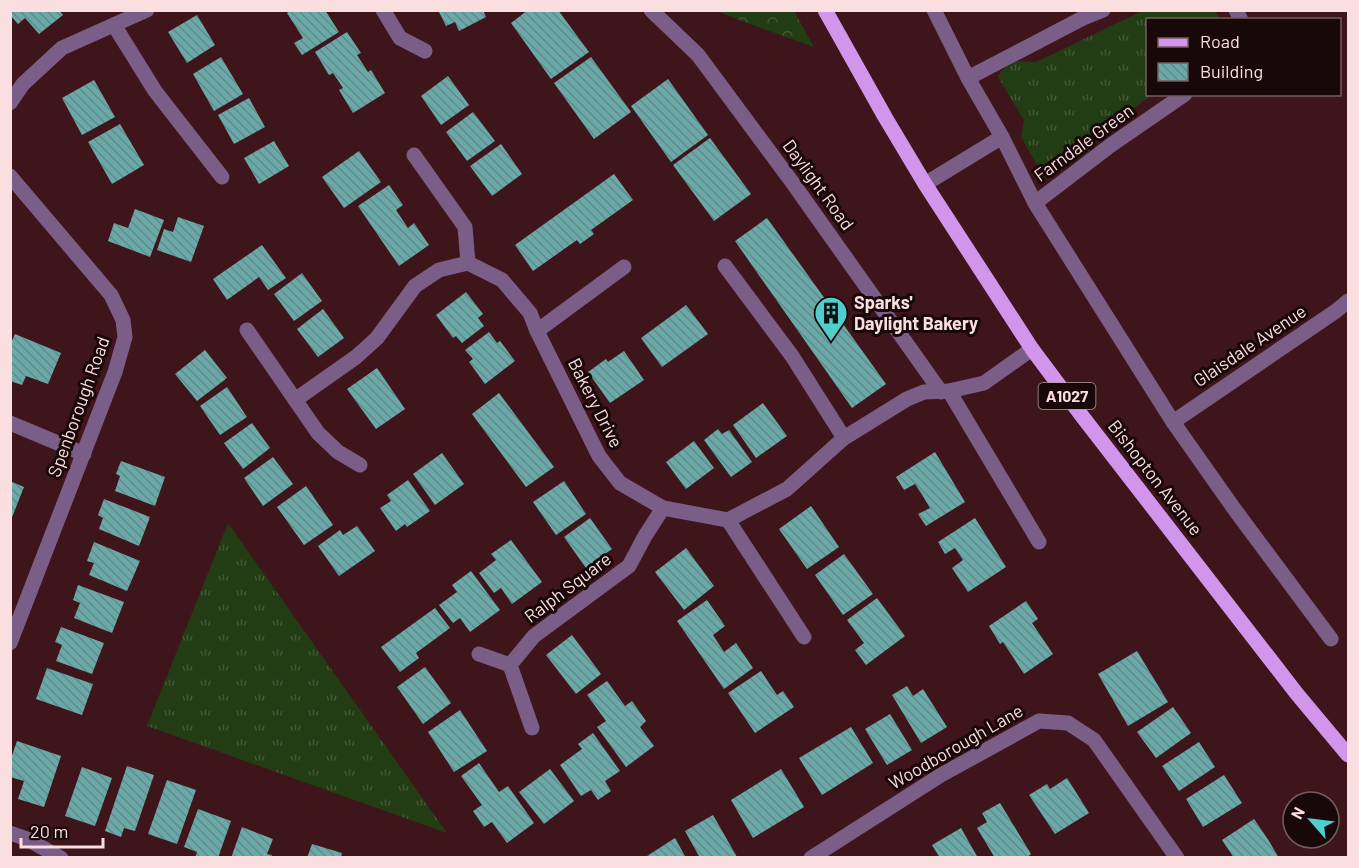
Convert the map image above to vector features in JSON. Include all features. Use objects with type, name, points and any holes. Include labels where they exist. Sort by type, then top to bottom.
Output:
[{"type":"main road","name":"Bishopton Avenue","points":[[825,10],[925,184],[1032,349],[1297,694],[1348,755]]},
{"type":"street","points":[[10,103],[23,84],[62,48],[147,10]]},
{"type":"street","points":[[383,10],[400,38],[424,51]]},
{"type":"street","name":"Daylight Road","points":[[651,10],[698,55],[945,391]]},
{"type":"street","points":[[934,10],[1035,203],[1173,422],[1331,639]]},
{"type":"street","points":[[968,78],[1083,18],[1103,10]]},
{"type":"street","points":[[114,25],[155,91],[222,177]]},
{"type":"street","name":"Farndale Green","points":[[1035,203],[1111,145],[1182,96]]},
{"type":"street","points":[[925,184],[1002,137]]},
{"type":"street","points":[[295,400],[356,357],[370,344],[415,286],[439,270],[468,263],[465,227],[414,155]]},
{"type":"street","name":"Spenborough Road","points":[[10,176],[111,295],[123,320],[125,337],[115,372],[10,643]]},
{"type":"street","name":"Bakery Drive","points":[[468,263],[502,280],[530,313],[599,456],[620,483],[663,508],[728,520]]},
{"type":"street","points":[[725,266],[792,356],[844,438]]},
{"type":"street","points":[[537,331],[624,267]]},
{"type":"street","name":"Glaisdale Avenue","points":[[1173,422],[1348,301]]},
{"type":"street","points":[[247,330],[318,433],[338,453],[360,465]]},
{"type":"street","points":[[804,637],[728,520],[787,489],[844,438],[907,399],[924,392],[945,391],[984,383],[1032,349]]},
{"type":"street","points":[[945,391],[1039,542]]},
{"type":"street","points":[[10,423],[84,454]]},
{"type":"street","name":"Ralph Square","points":[[510,665],[534,636],[629,566],[663,508]]},
{"type":"street","points":[[479,654],[510,665],[532,728]]},
{"type":"street","name":"Woodborough Lane","points":[[811,858],[833,852],[941,775],[1039,721],[1068,723],[1094,740],[1177,858]]},
{"type":"street","points":[[10,833],[27,839],[61,858]]},
{"type":"green space","points":[[717,11],[794,11],[814,47],[739,20]]},
{"type":"green space","points":[[1142,11],[1215,11],[1219,18],[1146,18],[1146,96],[1151,96],[1098,133],[1089,152],[1045,179],[1021,137],[1024,120],[998,77],[1002,70],[1015,61],[1036,62]]},
{"type":"green space","points":[[228,523],[447,833],[147,726]]},
{"type":"building","points":[[10,10],[59,10],[63,15],[39,34],[25,18],[18,24],[10,15]]},
{"type":"building","points":[[291,10],[325,10],[339,32],[302,55],[294,43],[303,38],[287,13]]},
{"type":"building","points":[[438,10],[483,10],[486,17],[459,31],[455,22],[446,26]]},
{"type":"building","points":[[528,10],[558,10],[589,52],[551,79],[511,23]]},
{"type":"building","points":[[197,15],[215,45],[187,63],[168,32]]},
{"type":"building","points":[[347,32],[361,53],[357,55],[368,72],[371,70],[385,93],[353,113],[339,90],[343,88],[333,73],[329,75],[315,52]]},
{"type":"building","points":[[221,57],[243,94],[214,111],[193,74]]},
{"type":"building","points":[[591,57],[631,112],[594,139],[554,83]]},
{"type":"building","points":[[448,76],[469,105],[441,125],[421,96]]},
{"type":"building","points":[[668,79],[708,135],[671,162],[631,106]]},
{"type":"building","points":[[94,80],[115,117],[82,135],[62,98]]},
{"type":"building","points":[[249,98],[265,127],[234,144],[218,115]]},
{"type":"building","points":[[473,112],[495,141],[467,161],[446,132]]},
{"type":"building","points":[[120,124],[144,165],[112,184],[88,142]]},
{"type":"building","points":[[710,138],[751,194],[714,221],[673,165]]},
{"type":"building","points":[[274,141],[289,166],[259,184],[244,158]]},
{"type":"building","points":[[501,144],[522,174],[492,196],[470,166]]},
{"type":"building","points":[[359,151],[381,182],[344,208],[322,177]]},
{"type":"building","points":[[614,174],[633,200],[591,230],[594,234],[580,244],[577,240],[533,271],[515,245]]},
{"type":"building","points":[[389,185],[403,205],[396,210],[408,228],[414,223],[429,245],[399,266],[358,206]]},
{"type":"building","points":[[135,209],[164,220],[150,257],[108,241],[114,223],[128,228]]},
{"type":"building","points":[[178,217],[204,226],[191,262],[157,250],[164,229],[173,232]]},
{"type":"building","name":"Sparks' Daylight Bakery","points":[[767,218],[886,384],[852,408],[735,241]]},
{"type":"building","points":[[262,245],[286,278],[268,290],[259,277],[227,300],[213,279]]},
{"type":"building","points":[[302,273],[322,301],[294,321],[274,294]]},
{"type":"building","points":[[466,292],[483,314],[478,318],[484,326],[462,343],[456,336],[453,338],[436,315]]},
{"type":"building","points":[[686,305],[708,334],[662,367],[641,338]]},
{"type":"building","points":[[323,309],[344,338],[318,357],[297,329]]},
{"type":"building","points":[[489,332],[497,343],[500,341],[515,361],[485,384],[469,362],[473,359],[465,350]]},
{"type":"building","points":[[15,334],[61,353],[48,384],[26,376],[22,385],[10,381],[10,345]]},
{"type":"building","points":[[205,350],[227,378],[197,401],[175,374]]},
{"type":"building","points":[[624,351],[644,380],[610,403],[588,372],[606,359],[608,362]]},
{"type":"building","points":[[377,368],[405,409],[376,429],[347,389]]},
{"type":"building","points":[[227,387],[247,417],[220,435],[200,406]]},
{"type":"building","points":[[499,393],[554,467],[526,487],[472,414]]},
{"type":"building","points":[[763,403],[787,436],[756,458],[733,425]]},
{"type":"building","points":[[252,423],[270,448],[243,469],[224,443]]},
{"type":"building","points":[[718,429],[722,434],[729,430],[752,462],[731,477],[704,440]]},
{"type":"building","points":[[694,441],[714,468],[686,489],[666,462]]},
{"type":"building","points":[[935,452],[965,502],[926,526],[918,514],[930,508],[921,493],[915,484],[904,490],[896,477]]},
{"type":"building","points":[[442,453],[464,484],[435,505],[413,474]]},
{"type":"building","points":[[273,457],[293,484],[263,506],[244,478]]},
{"type":"building","points":[[121,461],[165,477],[155,506],[115,491],[120,476],[116,474]]},
{"type":"building","points":[[408,480],[430,511],[407,527],[405,524],[396,531],[380,508],[391,501],[387,495]]},
{"type":"building","points":[[10,481],[24,487],[11,520],[10,520]]},
{"type":"building","points":[[564,481],[586,514],[556,535],[533,502]]},
{"type":"building","points":[[306,486],[333,525],[304,545],[277,507]]},
{"type":"building","points":[[104,499],[150,517],[139,546],[99,529],[103,518],[98,515]]},
{"type":"building","points":[[811,506],[839,547],[807,569],[779,529]]},
{"type":"building","points":[[590,518],[612,549],[586,568],[564,537]]},
{"type":"building","points":[[975,518],[1006,567],[968,592],[952,568],[963,560],[955,548],[945,554],[938,542]]},
{"type":"building","points":[[357,526],[375,551],[339,576],[318,546],[340,530],[343,535]]},
{"type":"building","points":[[511,540],[542,582],[512,604],[501,588],[494,593],[479,573],[496,560],[491,554]]},
{"type":"building","points":[[94,542],[140,561],[127,591],[89,575],[94,563],[87,561]]},
{"type":"building","points":[[686,548],[714,586],[684,610],[655,572]]},
{"type":"building","points":[[844,554],[873,594],[843,615],[815,575]]},
{"type":"building","points":[[471,571],[500,610],[470,632],[460,618],[453,623],[439,605],[457,592],[452,585]]},
{"type":"building","points":[[78,585],[124,602],[112,633],[74,618],[80,603],[73,600]]},
{"type":"building","points":[[877,598],[905,636],[866,665],[855,650],[864,643],[847,620]]},
{"type":"building","points":[[707,600],[725,626],[713,635],[724,652],[736,643],[753,668],[724,689],[677,621]]},
{"type":"building","points":[[1026,601],[1038,619],[1032,623],[1053,654],[1024,674],[1003,642],[1000,644],[989,626]]},
{"type":"building","points":[[435,608],[450,628],[416,653],[419,658],[400,672],[381,647]]},
{"type":"building","points":[[61,627],[104,643],[92,674],[56,661],[62,645],[55,642]]},
{"type":"building","points":[[572,635],[601,674],[576,694],[546,655]]},
{"type":"building","points":[[1137,651],[1168,702],[1128,726],[1098,674]]},
{"type":"building","points":[[425,667],[451,703],[423,724],[397,687]]},
{"type":"building","points":[[47,668],[93,684],[82,715],[36,699]]},
{"type":"building","points":[[761,671],[777,695],[783,691],[794,707],[755,733],[728,693]]},
{"type":"building","points":[[607,681],[625,706],[632,701],[646,721],[640,727],[654,746],[626,767],[597,727],[606,721],[587,695]]},
{"type":"building","points":[[907,686],[913,696],[923,689],[947,727],[921,743],[892,695]]},
{"type":"building","points":[[1173,707],[1191,733],[1156,758],[1137,732]]},
{"type":"building","points":[[460,710],[487,751],[454,772],[428,732]]},
{"type":"building","points":[[890,714],[912,750],[887,765],[865,729]]},
{"type":"building","points":[[851,727],[873,763],[822,795],[799,758]]},
{"type":"building","points":[[593,733],[620,771],[605,781],[611,791],[598,800],[591,790],[581,796],[560,765],[582,749],[578,744]]},
{"type":"building","points":[[17,741],[61,756],[44,807],[18,799],[24,781],[10,777],[10,761]]},
{"type":"building","points":[[1199,742],[1215,767],[1179,791],[1162,766]]},
{"type":"building","points":[[479,763],[499,792],[508,786],[534,823],[507,843],[492,822],[484,827],[473,811],[482,805],[461,776]]},
{"type":"building","points":[[127,766],[154,775],[135,831],[124,828],[121,837],[105,831]]},
{"type":"building","points":[[82,767],[112,778],[95,826],[65,816]]},
{"type":"building","points":[[550,769],[574,801],[544,824],[519,792]]},
{"type":"building","points":[[781,769],[804,807],[753,838],[731,800]]},
{"type":"building","points":[[1224,775],[1242,803],[1203,827],[1186,799]]},
{"type":"building","points":[[1067,778],[1089,813],[1055,834],[1029,795],[1047,784],[1050,789]]},
{"type":"building","points":[[167,780],[196,790],[177,844],[148,834]]},
{"type":"building","points":[[1000,803],[1031,854],[1026,858],[995,858],[977,828],[987,822],[982,813]]},
{"type":"building","points":[[198,809],[231,821],[218,858],[195,858],[197,852],[184,847]]},
{"type":"building","points":[[713,815],[737,857],[700,858],[685,831]]},
{"type":"building","points":[[1254,819],[1279,858],[1234,858],[1222,840]]},
{"type":"building","points":[[242,827],[273,839],[267,854],[272,855],[271,858],[231,858]]},
{"type":"building","points":[[961,828],[978,858],[940,858],[932,845]]},
{"type":"building","points":[[675,838],[686,858],[648,858],[647,856]]},
{"type":"building","points":[[312,844],[342,853],[341,858],[307,858]]},
{"type":"place","name":"Sparks' Daylight Bakery","points":[[831,342]]}]
